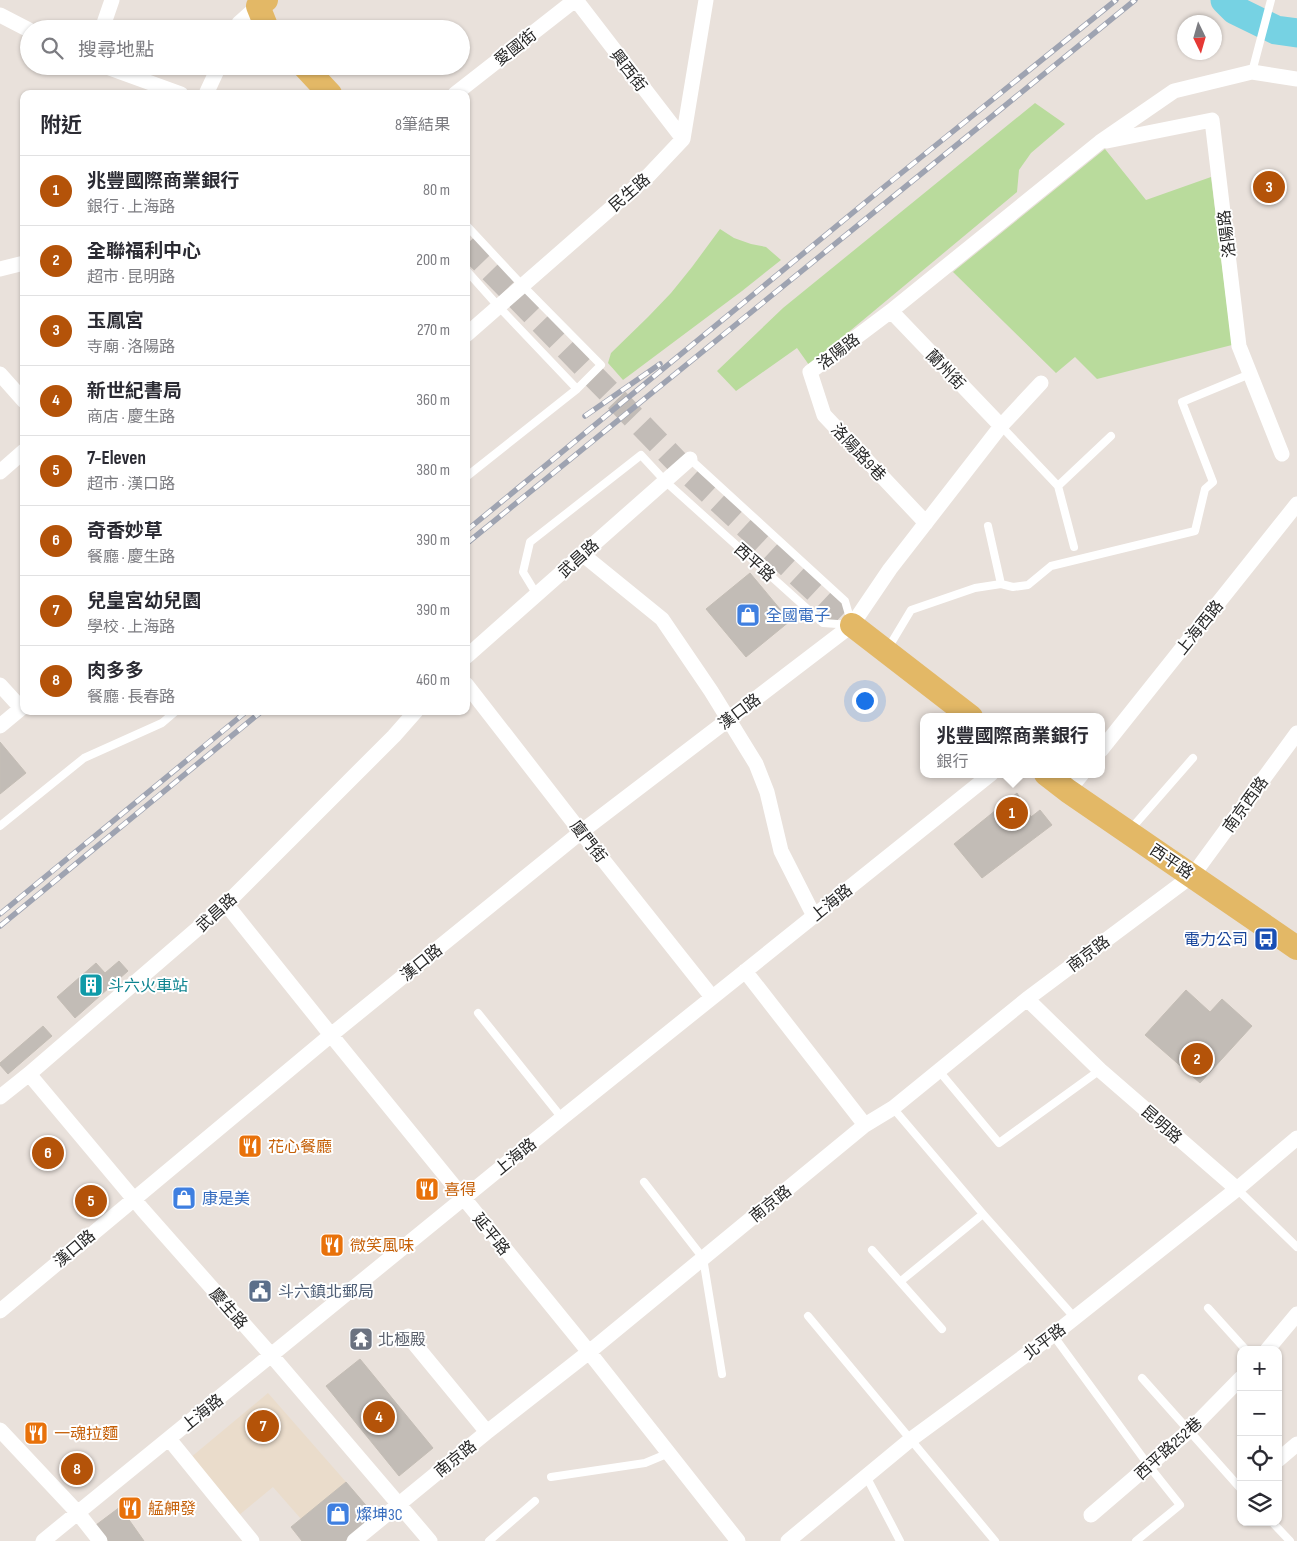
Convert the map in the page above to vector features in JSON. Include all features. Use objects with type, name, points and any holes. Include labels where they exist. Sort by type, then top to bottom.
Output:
[{"type":"main road","points":[[262,3],[265,20]]},
{"type":"main road","points":[[312,75],[326,90]]},
{"type":"main road","points":[[852,625],[966,713]]},
{"type":"main road","name":"西平路","points":[[1059,778],[1075,783],[1129,832],[1294,942]]},
{"type":"street","points":[[105,20],[112,0]]},
{"type":"street","name":"愛國街","points":[[460,90],[575,0]]},
{"type":"street","name":"興西街","points":[[575,0],[683,140]]},
{"type":"street","points":[[683,140],[706,0]]},
{"type":"street","points":[[242,20],[262,3]]},
{"type":"street","points":[[0,15],[20,25]]},
{"type":"street","name":"洛陽路","points":[[810,372],[891,311],[1100,142],[1174,91],[1252,72],[1297,80]]},
{"type":"street","points":[[129,75],[170,90]]},
{"type":"street","points":[[208,90],[215,75]]},
{"type":"street","name":"洛陽路","points":[[1100,142],[1212,120],[1239,346],[1282,454]]},
{"type":"street","name":"民生路","points":[[470,332],[649,175],[683,140]]},
{"type":"street","points":[[0,270],[20,264]]},
{"type":"street","name":"蘭州街","points":[[891,311],[1001,426]]},
{"type":"street","name":"洛陽路9巷","points":[[810,372],[824,415],[926,523]]},
{"type":"street","points":[[0,374],[20,396]]},
{"type":"street","points":[[852,625],[890,569],[1001,426],[1041,384]]},
{"type":"street","points":[[0,472],[20,454]]},
{"type":"street","name":"武昌路","points":[[470,654],[690,459]]},
{"type":"street","name":"上海西路","points":[[1105,745],[1297,504]]},
{"type":"street","points":[[582,554],[662,619],[711,691],[756,764],[767,792],[781,851],[814,916]]},
{"type":"street","name":"漢口路","points":[[0,1311],[331,1035],[581,832],[852,625]]},
{"type":"street","points":[[0,685],[20,705]]},
{"type":"street","name":"廈門街","points":[[470,689],[712,997]]},
{"type":"street","points":[[0,726],[20,709]]},
{"type":"street","name":"武昌路","points":[[0,1097],[226,904],[394,736],[412,715]]},
{"type":"street","name":"南京西路","points":[[1192,875],[1297,733]]},
{"type":"street","name":"上海路","points":[[43,1541],[562,1118],[985,778]]},
{"type":"street","name":"南京路","points":[[354,1541],[865,1125],[893,1108],[1027,999],[1192,875]]},
{"type":"street","name":"延平路","points":[[226,904],[738,1541]]},
{"type":"street","points":[[745,971],[865,1125]]},
{"type":"street","name":"昆明路","points":[[1027,999],[1100,1070],[1237,1189]]},
{"type":"street","name":"慶生路","points":[[29,1074],[134,1199],[272,1356],[430,1541]]},
{"type":"street","name":"北平路","points":[[788,1541],[910,1440],[1054,1335],[1074,1317],[1237,1189],[1297,1138]]},
{"type":"street","points":[[1270,1346],[1297,1314]]},
{"type":"street","points":[[408,1336],[488,1432]]},
{"type":"street","name":"西平路252巷","points":[[1091,1515],[1190,1430],[1237,1382]]},
{"type":"street","points":[[0,1430],[78,1513],[100,1541]]},
{"type":"street","points":[[169,1439],[252,1541]]},
{"type":"street","points":[[1282,1457],[1297,1444]]},
{"type":"lane","points":[[1252,72],[1271,0]]},
{"type":"lane","points":[[470,229],[522,286],[601,365],[577,389],[470,474]]},
{"type":"lane","points":[[470,274],[577,389]]},
{"type":"lane","points":[[887,652],[911,610],[976,588],[1001,584],[1013,587],[1028,585],[1051,566],[1195,532],[1205,489],[1213,482],[1182,402],[1250,374]]},
{"type":"lane","points":[[1001,426],[1058,486],[1074,547]]},
{"type":"lane","points":[[1058,486],[1111,436]]},
{"type":"lane","name":"西平路","points":[[537,595],[523,572],[530,542],[641,455],[666,482],[823,623],[852,625],[845,601],[690,459]]},
{"type":"lane","points":[[988,526],[1001,584]]},
{"type":"lane","points":[[0,826],[84,758],[162,723],[171,715]]},
{"type":"lane","points":[[1129,832],[1193,758]]},
{"type":"lane","points":[[478,1013],[562,1118]]},
{"type":"lane","points":[[939,1071],[999,1143],[1100,1070]]},
{"type":"lane","points":[[893,1108],[1074,1317]]},
{"type":"lane","points":[[644,1182],[703,1258],[722,1374]]},
{"type":"lane","name":"昆明路","points":[[1237,1189],[1297,1248]]},
{"type":"lane","points":[[901,1282],[983,1214]]},
{"type":"lane","points":[[872,1250],[942,1329]]},
{"type":"lane","points":[[1208,1308],[1242,1346]]},
{"type":"lane","points":[[808,1316],[996,1541]]},
{"type":"lane","points":[[1054,1335],[1149,1466],[1180,1505],[1136,1541]]},
{"type":"lane","points":[[1142,1378],[1237,1484]]},
{"type":"lane","points":[[551,1477],[645,1464],[669,1453]]},
{"type":"lane","points":[[866,1476],[900,1541]]},
{"type":"lane","points":[[489,1541],[535,1501]]},
{"type":"lane","points":[[1276,1526],[1290,1541]]},
{"type":"shaded area","points":[[268,1393],[346,1482],[301,1519],[273,1487],[238,1516],[190,1458]]},
{"type":"green space","points":[[1035,103],[1065,124],[1031,153],[1019,170],[1017,192],[809,365],[797,348],[736,391],[717,371],[783,308]]},
{"type":"green space","points":[[1105,149],[1146,200],[1211,177],[1232,345],[1097,379],[1075,357],[1056,373],[953,272]]},
{"type":"green space","points":[[720,229],[734,238],[766,247],[781,260],[623,380],[608,363],[611,353],[671,293]]},
{"type":"building","name":"全國電子","points":[[750,573],[790,621],[746,657],[706,609]]},
{"type":"building","points":[[0,742],[26,773],[0,794]]},
{"type":"building","points":[[1017,793],[1031,817],[1040,810],[1052,825],[982,878],[954,844]]},
{"type":"building","name":"斗六火車站","points":[[119,961],[128,971],[75,1018],[57,997],[96,963],[105,973]]},
{"type":"building","points":[[1186,990],[1210,1012],[1222,999],[1252,1026],[1200,1083],[1145,1035]]},
{"type":"building","points":[[43,1026],[52,1036],[8,1074],[0,1063]]},
{"type":"building","points":[[360,1359],[433,1448],[399,1476],[326,1386]]},
{"type":"building","name":"燦坤3C","points":[[346,1482],[370,1510],[370,1521],[345,1541],[302,1541],[291,1527]]},
{"type":"building","points":[[120,1507],[144,1541],[108,1541],[96,1525]]},
{"type":"waterway","points":[[1225,0],[1235,10],[1276,30],[1297,33]]},
{"type":"tunnel","points":[[470,249],[681,466],[852,625]]},
{"type":"railway","points":[[470,528],[884,187],[1116,0]]},
{"type":"railway","points":[[470,541],[1135,0]]},
{"type":"railway","points":[[585,416],[660,364]]},
{"type":"railway","points":[[0,914],[242,715]]},
{"type":"railway","points":[[0,926],[257,715]]},
{"type":"place","name":"玉鳳宮","points":[[1269,187]]},
{"type":"place","name":"全國電子","points":[[748,615]]},
{"type":"place","name":"兆豐國際商業銀行","points":[[1012,813]]},
{"type":"place","name":"電力公司","points":[[1266,939]]},
{"type":"place","name":"斗六火車站","points":[[91,985]]},
{"type":"place","name":"全聯福利中心","points":[[1197,1059]]},
{"type":"place","name":"花心餐廳","points":[[250,1146]]},
{"type":"place","name":"奇香妙草","points":[[48,1153]]},
{"type":"place","name":"喜得","points":[[427,1189]]},
{"type":"place","name":"康是美","points":[[184,1198]]},
{"type":"place","name":"7-Eleven","points":[[91,1201]]},
{"type":"place","name":"微笑風味","points":[[332,1245]]},
{"type":"place","name":"斗六鎮北郵局","points":[[260,1291]]},
{"type":"place","name":"北極殿","points":[[361,1339]]},
{"type":"place","name":"新世紀書局","points":[[379,1417]]},
{"type":"place","name":"兒皇宮幼兒園","points":[[263,1426]]},
{"type":"place","name":"一魂拉麵","points":[[36,1433]]},
{"type":"place","name":"肉多多","points":[[77,1469]]},
{"type":"place","name":"艋舺發","points":[[130,1508]]},
{"type":"place","name":"燦坤3C","points":[[338,1514]]}]
